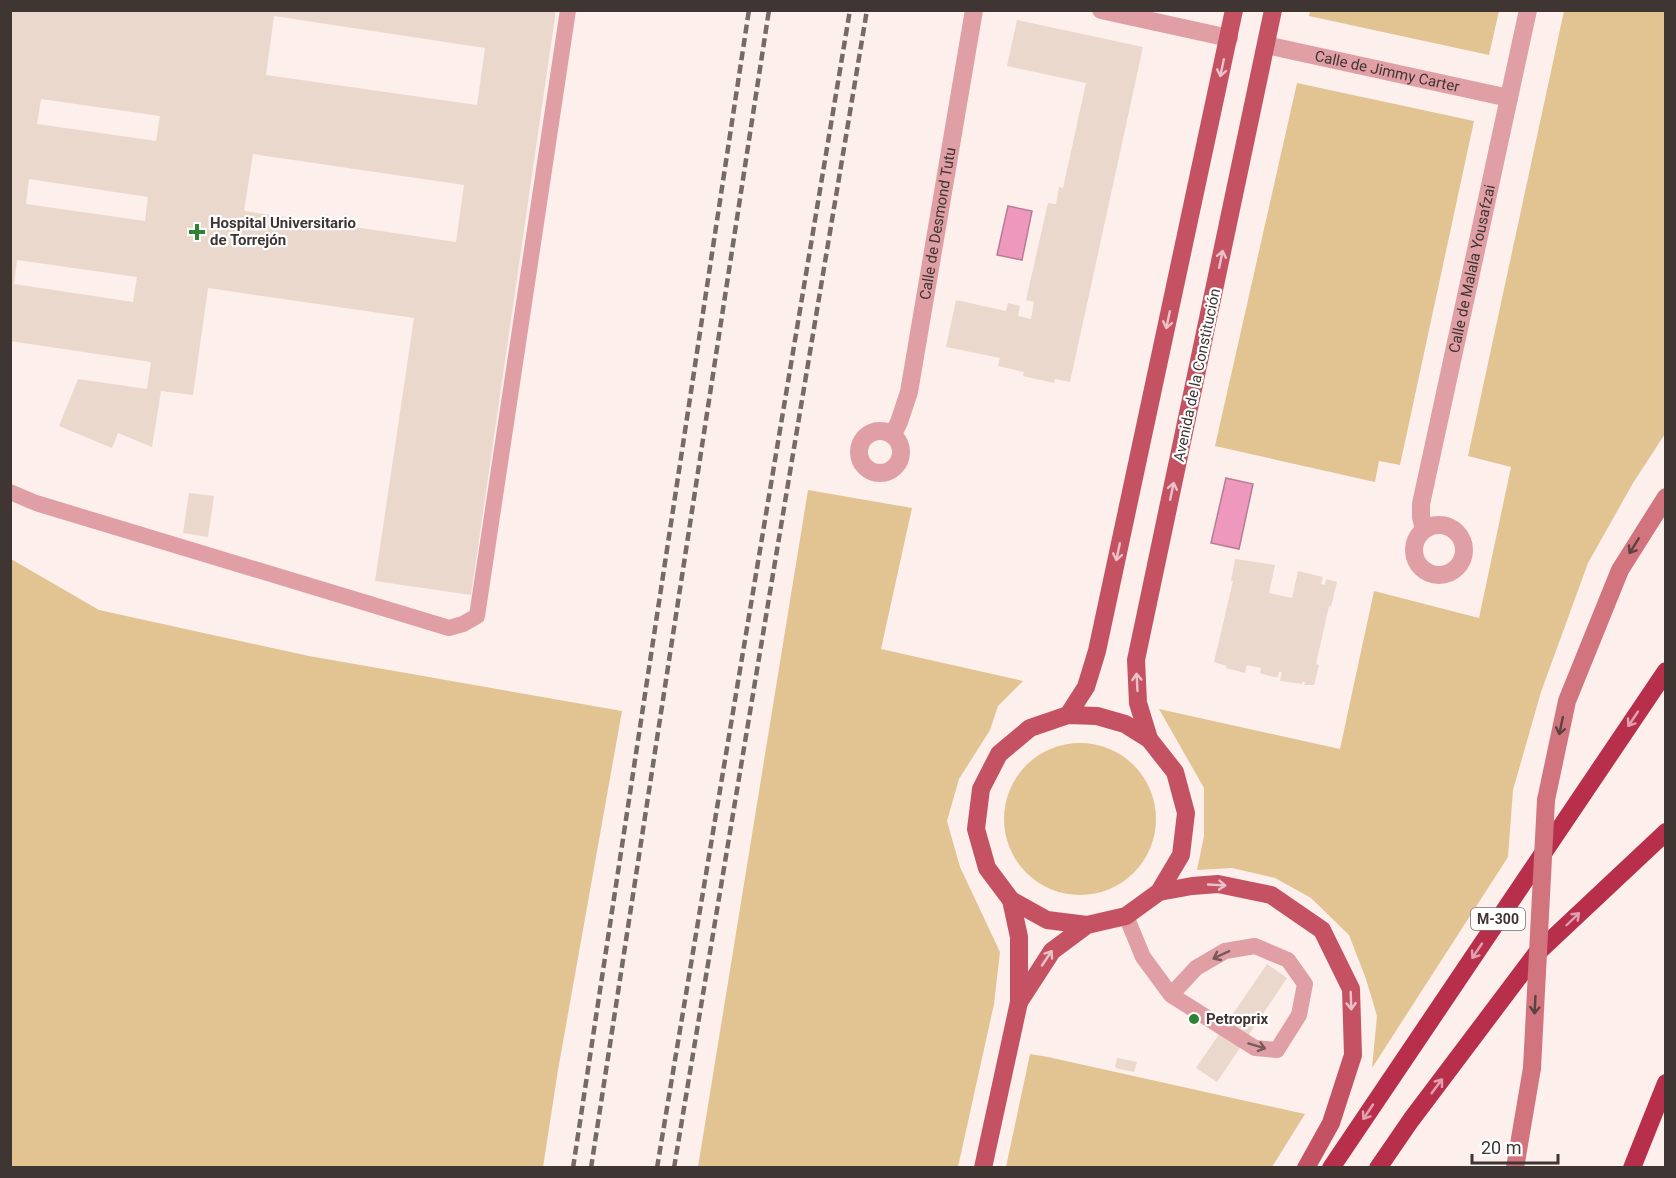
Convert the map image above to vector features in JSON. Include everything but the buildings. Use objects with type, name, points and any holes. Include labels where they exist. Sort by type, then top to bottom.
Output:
[{"type":"highway","name":"M-300","points":[[1330,1167],[1665,671]]},
{"type":"highway","points":[[1378,1167],[1536,954],[1665,832]]},
{"type":"highway","points":[[1632,1167],[1665,1083]]},
{"type":"main road","points":[[1068,715],[1086,687],[1097,651],[1234,10]]},
{"type":"main road","name":"Avenida de la Constitución","points":[[1149,739],[1138,702],[1136,660],[1274,10]]},
{"type":"main road","points":[[1019,1002],[1052,951],[1087,926],[1126,916],[1159,892],[1181,855],[1186,813],[1175,772],[1149,739],[1125,724],[1097,716],[1068,715],[1030,728],[999,754],[981,789],[976,829],[987,868],[1011,900],[1047,920],[1087,926]]},
{"type":"main road","points":[[1159,892],[1218,884],[1271,895],[1322,930],[1351,989],[1353,1055],[1331,1123],[1306,1167]]},
{"type":"main road","points":[[983,1167],[1019,1002],[1019,937],[1011,900]]},
{"type":"street","name":"Calle de Desmond Tutu","points":[[893,434],[900,422],[909,392],[974,10]]},
{"type":"street","points":[[1101,10],[1229,38]]},
{"type":"street","name":"Calle de Malala Yousafzai","points":[[1424,529],[1420,517],[1421,504],[1528,10]]},
{"type":"street","name":"Calle de Jimmy Carter","points":[[1266,45],[1509,98]]},
{"type":"street","points":[[1515,1167],[1532,1068],[1546,800],[1567,701],[1620,570],[1665,497]]},
{"type":"lane","points":[[10,492],[47,506],[449,628],[477,616],[568,10]]},
{"type":"lane","points":[[1126,916],[1143,957],[1171,995],[1255,1048],[1277,1050],[1299,1015],[1305,984],[1288,960],[1255,946],[1226,951],[1196,968],[1171,995]]},
{"type":"shaded area","points":[[1499,10],[1489,55],[1309,16],[1310,11]]},
{"type":"shaded area","points":[[1564,11],[1665,11],[1665,434],[1633,483],[1588,563],[1541,692],[1513,790],[1508,857],[1372,1068],[1377,1016],[1349,935],[1311,898],[1275,878],[1232,868],[1197,870],[1204,836],[1204,788],[1159,709],[1340,749],[1374,591],[1479,618],[1511,467],[1468,456]]},
{"type":"shaded area","points":[[1297,83],[1474,121],[1400,465],[1379,461],[1375,482],[1215,446]]},
{"type":"shaded area","points":[[1008,206],[1032,211],[1022,260],[997,255]]},
{"type":"shaded area","points":[[1226,478],[1253,484],[1239,549],[1211,543]]},
{"type":"shaded area","points":[[808,490],[912,508],[881,649],[1023,681],[998,706],[990,730],[959,779],[947,821],[960,867],[1000,952],[994,1004],[958,1167],[698,1167]]},
{"type":"shaded area","points":[[11,559],[99,610],[309,656],[622,711],[543,1167],[11,1167]]},
{"type":"shaded area","points":[[1080,743],[1095,744],[1109,749],[1134,765],[1150,790],[1155,804],[1155,834],[1150,848],[1134,873],[1109,889],[1095,894],[1080,895],[1065,894],[1051,889],[1026,873],[1010,848],[1005,834],[1004,819],[1005,804],[1010,790],[1026,765],[1051,749],[1065,744]]},
{"type":"shaded area","points":[[1030,1054],[1305,1114],[1272,1167],[1006,1167]]},
{"type":"railway","points":[[573,1168],[749,10]]},
{"type":"railway","points":[[591,1168],[769,10]]},
{"type":"railway","points":[[657,1168],[850,10]]},
{"type":"railway","points":[[674,1168],[867,10]]},
{"type":"place","name":"Hospital Universitario de Torrejón","points":[[197,232]]},
{"type":"place","name":"Petroprix","points":[[1194,1019]]}]
